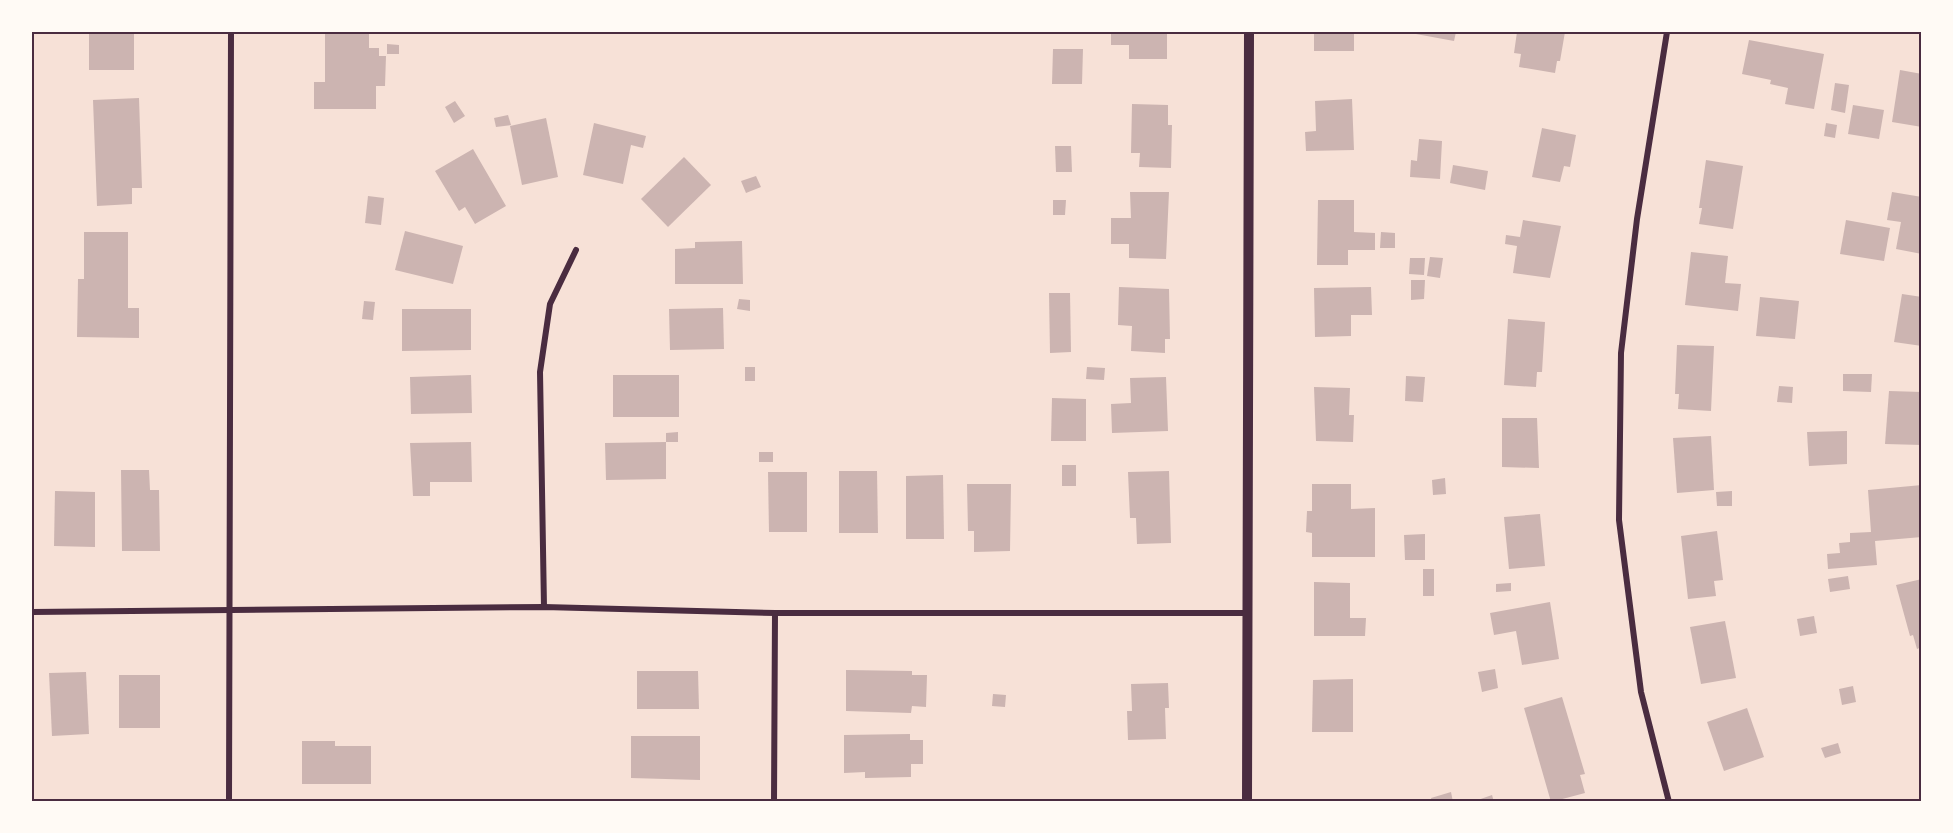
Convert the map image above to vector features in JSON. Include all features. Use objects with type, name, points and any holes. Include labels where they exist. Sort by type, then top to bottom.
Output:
[{"type":"street","points":[[229,801],[231,32]]},
{"type":"street","points":[[1246,801],[1250,32]]},
{"type":"street","points":[[1667,32],[1637,219],[1621,353],[1618,520],[1641,692],[1669,801]]},
{"type":"street","points":[[544,607],[540,372],[550,304],[576,250]]},
{"type":"street","points":[[32,612],[544,607],[775,613],[1248,613]]},
{"type":"street","points":[[774,801],[775,613]]},
{"type":"building","points":[[89,32],[134,32],[134,70],[89,70]]},
{"type":"building","points":[[325,32],[369,32],[369,48],[379,48],[379,56],[386,56],[385,86],[376,86],[376,109],[314,109],[314,82],[325,82]]},
{"type":"building","points":[[1111,32],[1167,32],[1167,59],[1129,59],[1129,45],[1111,45]]},
{"type":"building","points":[[1314,32],[1354,32],[1354,51],[1314,51]]},
{"type":"building","points":[[1416,32],[1456,32],[1454,41],[1416,34]]},
{"type":"building","points":[[1517,32],[1565,32],[1560,61],[1557,61],[1555,73],[1519,67],[1521,54],[1514,53]]},
{"type":"building","points":[[1749,40],[1824,54],[1814,109],[1785,104],[1788,88],[1770,84],[1771,80],[1742,74]]},
{"type":"building","points":[[387,44],[399,45],[399,54],[387,54]]},
{"type":"building","points":[[1053,49],[1083,49],[1082,84],[1052,84]]},
{"type":"building","points":[[1900,70],[1922,74],[1922,127],[1892,122]]},
{"type":"building","points":[[1835,83],[1849,85],[1845,113],[1831,110]]},
{"type":"building","points":[[139,98],[142,188],[132,188],[132,204],[97,206],[93,100]]},
{"type":"building","points":[[1352,99],[1354,150],[1306,151],[1305,132],[1316,131],[1315,101]]},
{"type":"building","points":[[455,101],[465,116],[454,123],[445,107]]},
{"type":"building","points":[[1132,104],[1168,105],[1168,125],[1172,125],[1171,168],[1139,167],[1140,153],[1131,153]]},
{"type":"building","points":[[1853,105],[1884,110],[1879,139],[1848,134]]},
{"type":"building","points":[[508,115],[511,125],[496,127],[494,118]]},
{"type":"building","points":[[546,118],[558,177],[522,185],[510,126]]},
{"type":"building","points":[[594,123],[646,136],[643,148],[631,145],[623,184],[583,175]]},
{"type":"building","points":[[1826,123],[1837,125],[1835,138],[1824,136]]},
{"type":"building","points":[[1542,128],[1576,135],[1570,167],[1564,166],[1560,182],[1532,177]]},
{"type":"building","points":[[1419,139],[1442,141],[1440,179],[1410,177],[1411,160],[1417,161]]},
{"type":"building","points":[[1055,146],[1071,146],[1072,172],[1056,172]]},
{"type":"building","points":[[473,149],[506,206],[475,224],[465,207],[459,211],[435,171]]},
{"type":"building","points":[[684,157],[711,185],[668,227],[641,199]]},
{"type":"building","points":[[1706,160],[1743,166],[1733,229],[1699,224]]},
{"type":"building","points":[[1453,165],[1488,171],[1485,190],[1450,183]]},
{"type":"building","points":[[756,176],[761,187],[746,193],[741,181]]},
{"type":"building","points":[[1130,192],[1169,192],[1166,259],[1129,258],[1129,244],[1111,244],[1111,218],[1131,218]]},
{"type":"building","points":[[1892,192],[1922,197],[1922,254],[1896,249],[1901,222],[1887,220]]},
{"type":"building","points":[[368,196],[384,198],[381,225],[365,223]]},
{"type":"building","points":[[1053,200],[1066,200],[1065,215],[1053,215]]},
{"type":"building","points":[[1318,200],[1354,200],[1354,232],[1375,233],[1375,250],[1348,250],[1348,265],[1317,265]]},
{"type":"building","points":[[1523,220],[1561,226],[1550,278],[1513,273],[1517,246],[1505,244],[1506,235],[1520,237]]},
{"type":"building","points":[[1846,220],[1890,228],[1884,261],[1840,254]]},
{"type":"building","points":[[405,231],[463,246],[453,284],[395,270]]},
{"type":"building","points":[[84,232],[128,232],[128,308],[139,308],[139,338],[77,337],[78,279],[84,279]]},
{"type":"building","points":[[1381,232],[1395,233],[1395,248],[1380,248]]},
{"type":"building","points":[[742,241],[743,284],[675,284],[675,249],[695,248],[695,242]]},
{"type":"building","points":[[1691,252],[1728,256],[1725,283],[1741,284],[1738,311],[1685,305]]},
{"type":"building","points":[[1430,257],[1443,258],[1440,278],[1427,276]]},
{"type":"building","points":[[1410,258],[1425,258],[1424,275],[1409,274]]},
{"type":"building","points":[[1411,280],[1425,280],[1424,299],[1411,300]]},
{"type":"building","points":[[1119,287],[1169,289],[1170,339],[1165,339],[1165,353],[1131,351],[1132,326],[1118,325]]},
{"type":"building","points":[[1371,287],[1372,315],[1351,315],[1351,336],[1315,337],[1314,288]]},
{"type":"building","points":[[1049,293],[1070,293],[1071,352],[1050,353]]},
{"type":"building","points":[[1902,294],[1922,297],[1922,346],[1894,342]]},
{"type":"building","points":[[1760,297],[1799,301],[1795,339],[1756,336]]},
{"type":"building","points":[[739,299],[750,300],[750,311],[737,309]]},
{"type":"building","points":[[364,301],[375,302],[373,320],[362,319]]},
{"type":"building","points":[[723,308],[724,349],[670,350],[669,309]]},
{"type":"building","points":[[402,309],[471,309],[471,350],[402,351]]},
{"type":"building","points":[[1508,319],[1545,322],[1542,372],[1537,372],[1536,387],[1504,385]]},
{"type":"building","points":[[1677,345],[1714,346],[1711,411],[1678,409],[1679,394],[1675,394]]},
{"type":"building","points":[[745,367],[755,367],[755,381],[745,381]]},
{"type":"building","points":[[1087,367],[1105,368],[1104,380],[1086,379]]},
{"type":"building","points":[[1843,374],[1872,374],[1871,392],[1843,391]]},
{"type":"building","points":[[471,375],[472,413],[411,414],[410,377]]},
{"type":"building","points":[[613,375],[679,375],[679,417],[613,417]]},
{"type":"building","points":[[1406,376],[1425,377],[1423,402],[1405,401]]},
{"type":"building","points":[[1166,377],[1168,431],[1112,433],[1111,404],[1131,403],[1130,378]]},
{"type":"building","points":[[1779,386],[1793,387],[1792,403],[1777,402]]},
{"type":"building","points":[[1314,387],[1350,388],[1349,415],[1354,415],[1353,442],[1316,441]]},
{"type":"building","points":[[1889,391],[1922,392],[1922,445],[1885,444]]},
{"type":"building","points":[[1052,398],[1086,399],[1086,441],[1051,441]]},
{"type":"building","points":[[1502,418],[1537,418],[1539,468],[1502,467]]},
{"type":"building","points":[[1847,431],[1847,464],[1809,466],[1807,432]]},
{"type":"building","points":[[678,432],[678,442],[666,442],[666,433]]},
{"type":"building","points":[[1711,436],[1714,490],[1677,493],[1673,438]]},
{"type":"building","points":[[471,442],[472,482],[430,482],[430,496],[413,496],[410,443]]},
{"type":"building","points":[[666,442],[666,479],[606,480],[605,443]]},
{"type":"building","points":[[759,452],[773,452],[773,462],[759,462]]},
{"type":"building","points":[[1062,465],[1076,465],[1076,486],[1062,486]]},
{"type":"building","points":[[121,470],[149,470],[150,490],[159,490],[160,551],[122,551]]},
{"type":"building","points":[[839,471],[877,471],[878,533],[839,533]]},
{"type":"building","points":[[1169,471],[1171,543],[1137,544],[1136,518],[1130,518],[1128,472]]},
{"type":"building","points":[[768,472],[807,472],[807,532],[769,532]]},
{"type":"building","points":[[943,475],[944,539],[906,539],[906,476]]},
{"type":"building","points":[[1445,478],[1446,494],[1433,495],[1432,480]]},
{"type":"building","points":[[967,484],[1011,484],[1010,551],[974,552],[974,531],[968,531]]},
{"type":"building","points":[[1312,484],[1351,484],[1351,509],[1375,508],[1375,557],[1312,557],[1312,533],[1306,532],[1307,511],[1312,511]]},
{"type":"building","points":[[1922,485],[1922,537],[1875,541],[1877,565],[1828,569],[1827,554],[1840,553],[1839,543],[1850,542],[1850,533],[1871,532],[1868,490]]},
{"type":"building","points":[[55,491],[95,492],[95,547],[54,546]]},
{"type":"building","points":[[1732,491],[1732,506],[1717,506],[1716,492]]},
{"type":"building","points":[[1540,514],[1545,566],[1509,569],[1504,517]]},
{"type":"building","points":[[1717,531],[1723,580],[1714,581],[1716,596],[1688,599],[1681,536]]},
{"type":"building","points":[[1425,534],[1425,560],[1405,560],[1404,535]]},
{"type":"building","points":[[1423,569],[1434,569],[1434,596],[1423,596]]},
{"type":"building","points":[[1848,576],[1850,589],[1830,592],[1828,579]]},
{"type":"building","points":[[1922,579],[1922,647],[1917,649],[1913,635],[1910,636],[1896,585]]},
{"type":"building","points":[[1314,582],[1350,583],[1350,618],[1366,618],[1365,636],[1314,636]]},
{"type":"building","points":[[1511,583],[1511,591],[1496,592],[1496,584]]},
{"type":"building","points":[[1550,602],[1559,659],[1522,665],[1516,631],[1494,635],[1490,613]]},
{"type":"building","points":[[1814,616],[1817,633],[1800,636],[1797,619]]},
{"type":"building","points":[[1725,621],[1736,678],[1701,684],[1690,627]]},
{"type":"building","points":[[1495,669],[1498,688],[1482,692],[1478,672]]},
{"type":"building","points":[[846,670],[912,671],[912,675],[927,675],[926,707],[912,706],[911,713],[846,711]]},
{"type":"building","points":[[637,671],[698,671],[699,709],[637,709]]},
{"type":"building","points":[[86,672],[89,734],[52,736],[49,673]]},
{"type":"building","points":[[119,675],[160,675],[160,728],[119,728]]},
{"type":"building","points":[[1353,679],[1353,732],[1312,732],[1313,680]]},
{"type":"building","points":[[1168,683],[1169,708],[1165,708],[1166,739],[1128,740],[1127,711],[1132,711],[1131,684]]},
{"type":"building","points":[[1853,686],[1856,702],[1842,705],[1839,689]]},
{"type":"building","points":[[993,694],[1006,695],[1005,707],[992,706]]},
{"type":"building","points":[[1562,697],[1585,774],[1580,775],[1585,793],[1551,802],[1524,708]]},
{"type":"building","points":[[1747,708],[1764,757],[1724,771],[1707,722]]},
{"type":"building","points":[[910,734],[910,740],[923,740],[923,764],[911,764],[911,777],[865,778],[865,772],[844,773],[844,735]]},
{"type":"building","points":[[631,736],[700,736],[700,780],[631,778]]},
{"type":"building","points":[[302,741],[335,741],[335,746],[371,746],[371,784],[302,784]]},
{"type":"building","points":[[1838,743],[1841,753],[1825,758],[1821,748]]},
{"type":"building","points":[[1451,792],[1453,802],[1432,802],[1431,798]]},
{"type":"building","points":[[1492,795],[1494,802],[1475,802],[1475,801]]}]
